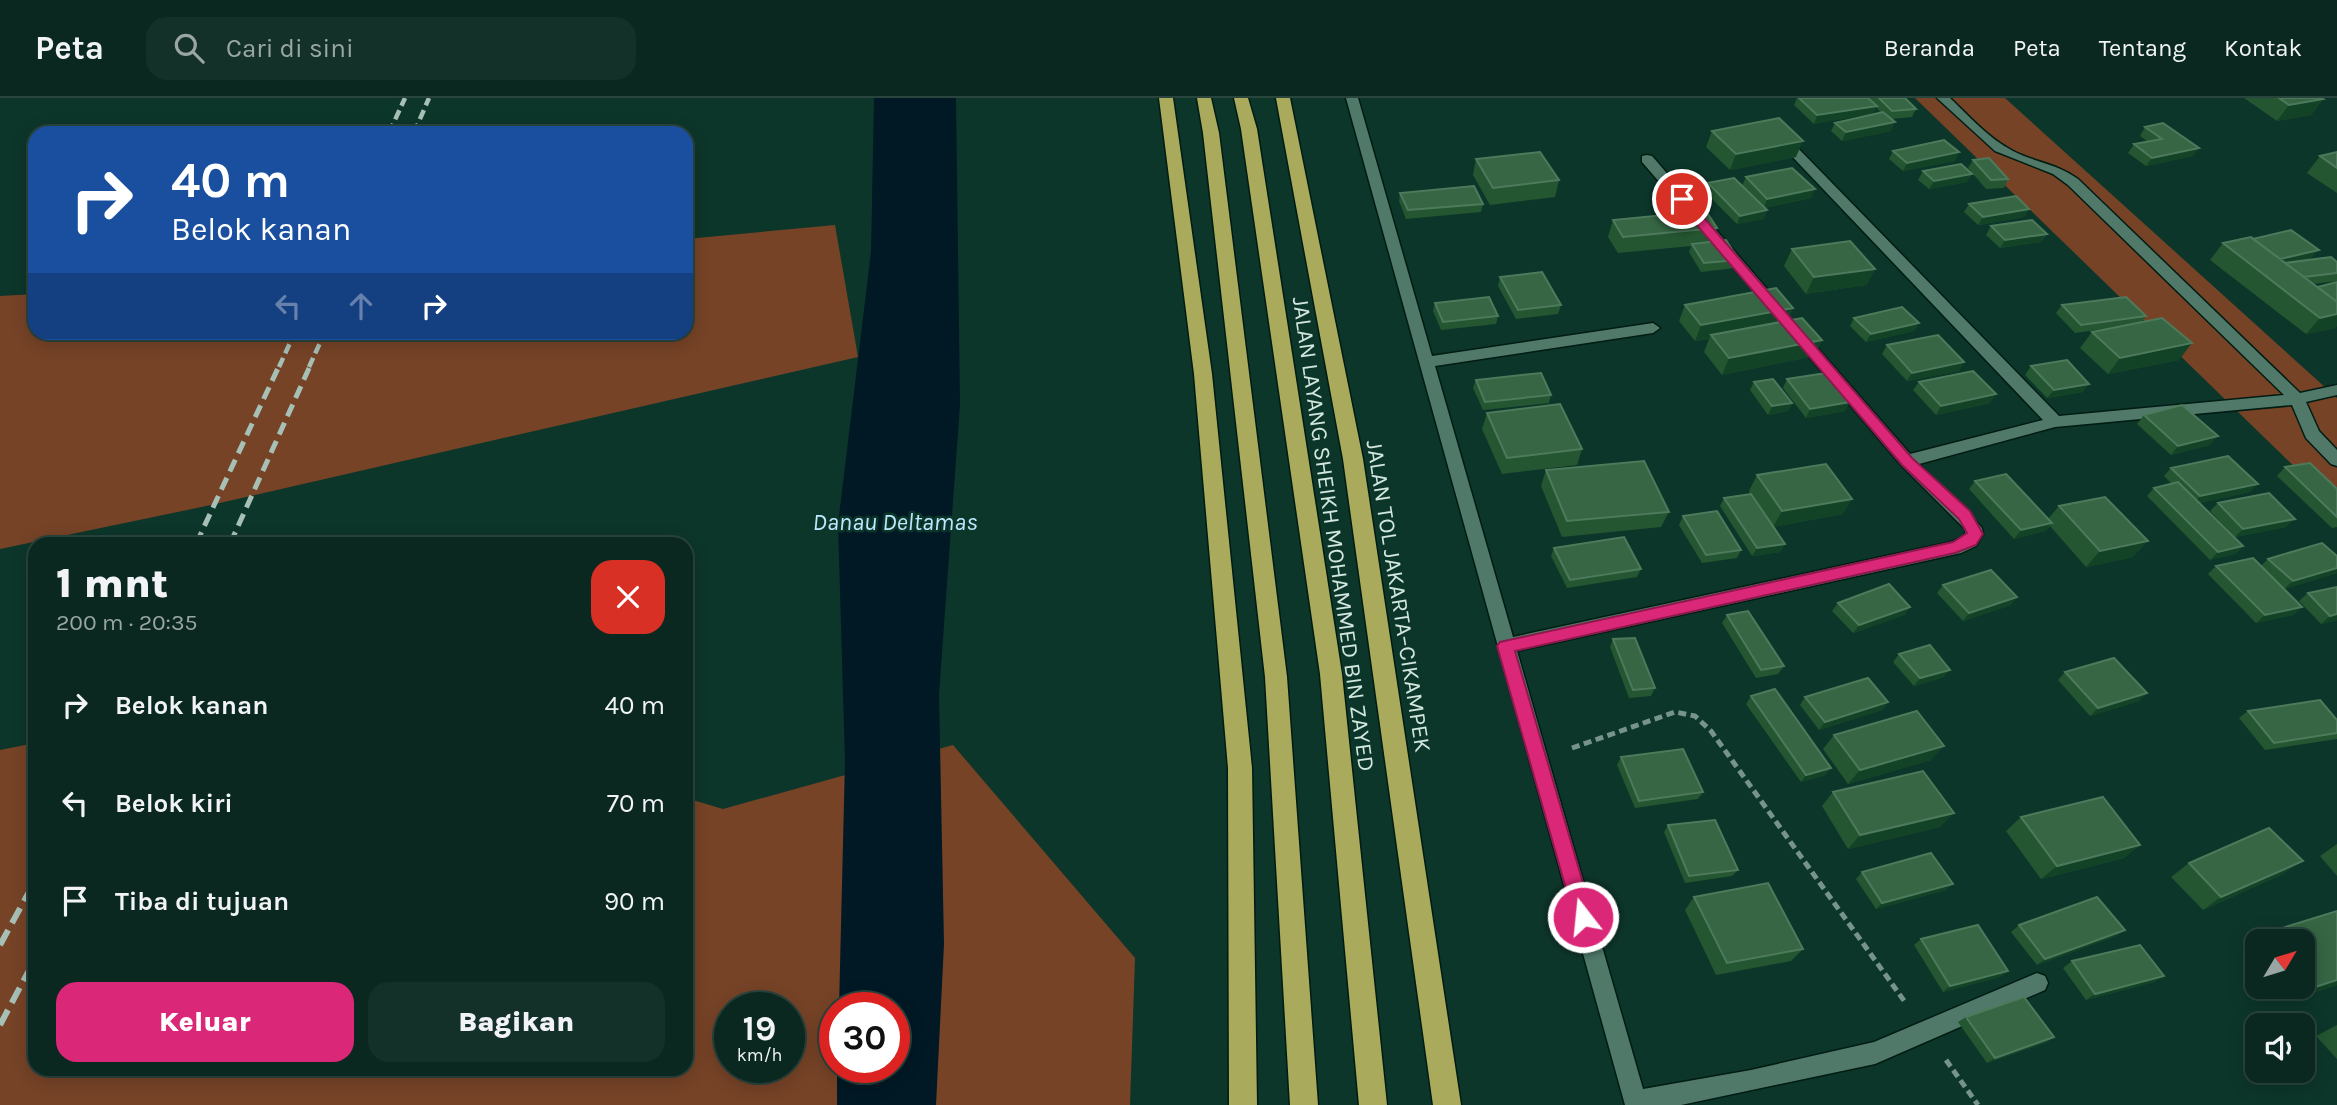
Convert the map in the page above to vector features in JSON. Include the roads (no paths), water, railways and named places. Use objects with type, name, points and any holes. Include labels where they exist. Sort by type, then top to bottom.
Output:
[{"type":"highway","points":[[1166,98],[1203,374],[1240,768],[1243,1105]]},
{"type":"highway","points":[[1204,98],[1211,133],[1276,677],[1304,1105]]},
{"type":"highway","name":"JALAN LAYANG SHEIKH MOHAMMED BIN ZAYED","points":[[1241,98],[1249,129],[1331,674],[1373,1105]]},
{"type":"highway","name":"JALAN TOL JAKARTA–CIKAMPEK","points":[[1283,98],[1353,459],[1447,1105]]},
{"type":"street","points":[[1352,98],[1635,1103],[1751,1081],[1875,1053],[1924,1029],[2037,982]]},
{"type":"street","points":[[1943,98],[2008,154],[2039,162],[2064,174],[2297,399],[2312,434],[2337,460]]},
{"type":"street","points":[[1788,145],[2055,422]]},
{"type":"street","points":[[1506,646],[1955,548],[1970,541],[1975,534],[1965,515],[1907,461],[1647,159]]},
{"type":"street","points":[[1426,362],[1653,328]]},
{"type":"street","points":[[1907,461],[2055,422],[2297,399],[2337,390]]},
{"type":"water","name":"Danau Deltamas","points":[[874,98],[956,98],[960,405],[939,694],[944,944],[936,1105],[837,1105],[837,1083],[910,1083],[910,992],[839,992],[845,761],[838,524],[871,252]]},
{"type":"railway","points":[[392,126],[405,98]]},
{"type":"railway","points":[[417,126],[429,98]]},
{"type":"railway","points":[[279,367],[291,340]]},
{"type":"railway","points":[[309,367],[321,340]]},
{"type":"railway","points":[[199,537],[279,366]]},
{"type":"railway","points":[[233,537],[310,366]]},
{"type":"railway","points":[[0,945],[28,894]]},
{"type":"railway","points":[[0,1025],[28,972]]}]
